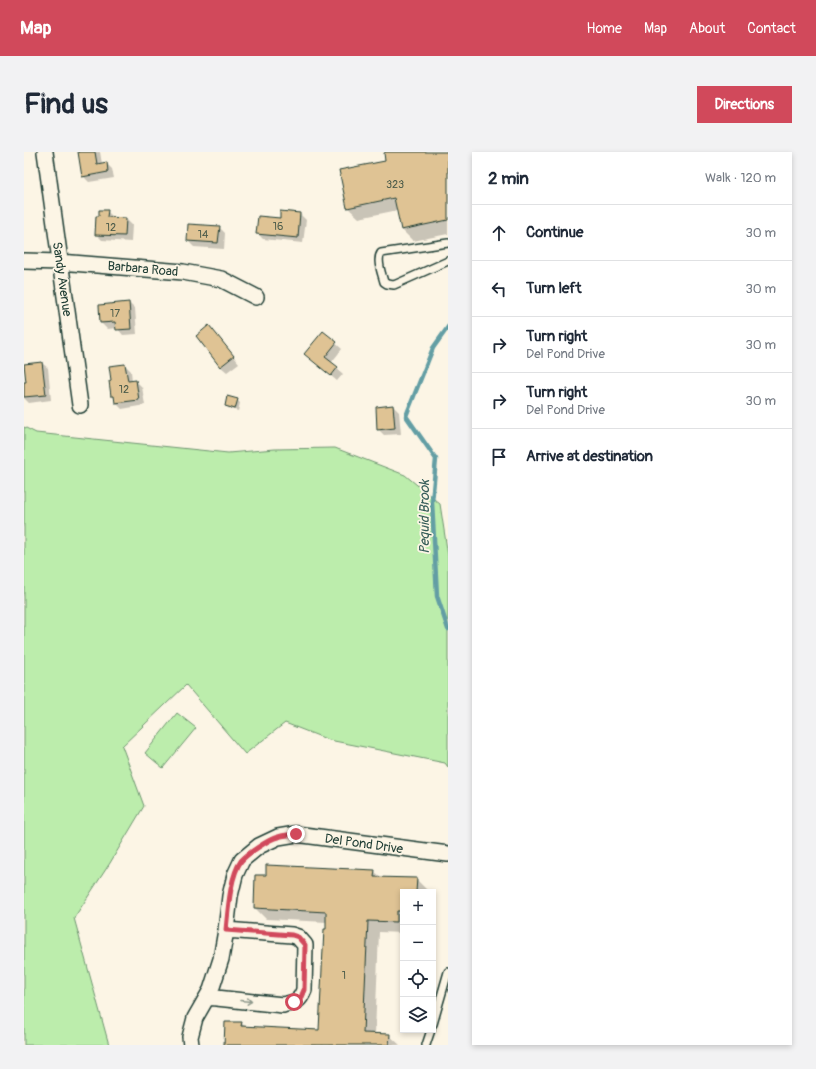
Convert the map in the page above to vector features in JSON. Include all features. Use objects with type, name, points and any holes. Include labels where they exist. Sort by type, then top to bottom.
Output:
[{"type":"street","name":"Sandy Avenue","points":[[45,152],[80,405]]},
{"type":"street","name":"Barbara Road","points":[[24,261],[60,262],[183,272],[221,279],[256,297]]},
{"type":"street","name":"Del Pond Drive","points":[[191,1045],[190,1037],[195,1018],[211,990],[221,959],[234,875],[242,860],[259,846],[278,837],[296,834],[448,854]]},
{"type":"street","points":[[207,997],[283,1005],[294,1002],[301,997],[304,990],[305,945],[298,937],[292,935],[226,930]]},
{"type":"lane","points":[[448,243],[380,253],[379,261],[384,282],[394,285],[448,261]]},
{"type":"lane","points":[[436,1014],[448,972]]},
{"type":"lane","points":[[426,1045],[430,1033]]},
{"type":"green space","points":[[24,427],[36,433],[228,453],[275,449],[335,448],[405,475],[440,504],[448,556],[448,767],[445,763],[329,740],[285,723],[245,754],[186,685],[122,746],[144,806],[110,863],[74,918],[109,1045],[24,1045]]},
{"type":"green space","points":[[177,713],[196,728],[163,768],[145,753]]},
{"type":"building","points":[[78,152],[95,152],[97,164],[107,162],[108,172],[82,177]]},
{"type":"building","points":[[448,152],[448,220],[401,230],[394,198],[347,208],[339,170],[385,161],[384,153]]},
{"type":"building","points":[[99,210],[108,210],[107,217],[126,218],[125,236],[95,235],[96,216],[99,216]]},
{"type":"building","points":[[280,211],[300,213],[298,238],[256,234],[258,216],[280,218]]},
{"type":"building","points":[[188,224],[220,226],[218,243],[187,241]]},
{"type":"building","points":[[129,302],[131,329],[116,330],[115,322],[100,323],[99,305]]},
{"type":"building","points":[[209,325],[234,356],[220,367],[196,336]]},
{"type":"building","points":[[323,331],[337,342],[325,357],[338,367],[331,376],[304,354]]},
{"type":"building","points":[[42,362],[46,395],[24,397],[24,382],[26,382],[24,364]]},
{"type":"building","points":[[125,364],[128,381],[136,380],[139,400],[115,403],[114,396],[111,396],[109,366]]},
{"type":"building","points":[[227,396],[238,399],[235,409],[225,406]]},
{"type":"building","points":[[393,405],[395,428],[377,430],[376,407]]},
{"type":"building","points":[[266,865],[375,870],[374,877],[417,878],[416,889],[400,889],[400,911],[397,911],[397,922],[368,921],[363,1033],[390,1034],[389,1045],[224,1045],[225,1022],[242,1022],[241,1026],[319,1030],[326,912],[254,908],[255,875],[266,875]]},
{"type":"waterway","name":"Pequid Brook","points":[[448,327],[433,348],[406,416],[436,459],[432,502],[437,596],[448,629]]},
{"type":"route","points":[[294,1002],[301,997],[304,990],[305,945],[298,937],[292,935],[226,930],[234,875],[242,860],[259,846],[278,837],[296,834]]}]
